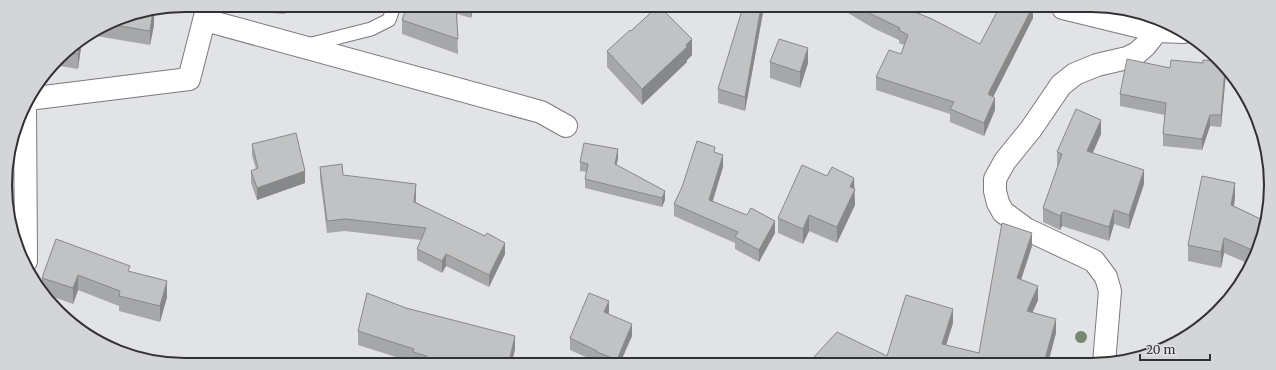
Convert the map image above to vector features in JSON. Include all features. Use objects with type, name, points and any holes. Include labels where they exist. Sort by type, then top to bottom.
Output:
[{"type":"street","points":[[1079,12],[1156,31],[1171,32]]},
{"type":"street","points":[[34,99],[189,79],[206,13],[301,47],[541,112],[566,126]]},
{"type":"street","points":[[1105,358],[1110,291],[1106,277],[1094,261],[1026,229],[1002,212],[995,192],[995,179],[1005,161],[1031,129],[1060,84],[1075,74],[1097,65],[1127,58],[1137,53],[1145,46],[1156,31]]},
{"type":"street","points":[[25,119],[26,253]]},
{"type":"lane","points":[[301,47],[371,30],[389,20],[392,12]]},
{"type":"building","points":[[405,12],[456,12],[458,39],[402,20]]},
{"type":"building","points":[[652,12],[665,12],[692,39],[686,45],[687,47],[642,89],[607,51],[630,30],[631,31]]},
{"type":"building","points":[[741,12],[760,12],[745,97],[718,89]]},
{"type":"building","points":[[868,12],[915,12],[932,19],[980,44],[997,12],[1030,12],[988,94],[995,98],[984,123],[950,109],[954,102],[876,77],[889,50],[901,54],[908,35],[899,30],[900,28]]},
{"type":"building","points":[[152,15],[150,31],[118,26]]},
{"type":"building","points":[[779,39],[808,48],[800,72],[770,62]]},
{"type":"building","points":[[79,49],[78,54],[73,53]]},
{"type":"building","points":[[1127,59],[1170,68],[1171,60],[1203,63],[1203,60],[1211,61],[1225,76],[1221,115],[1210,115],[1202,139],[1163,134],[1166,103],[1120,94]]},
{"type":"building","points":[[1076,109],[1101,120],[1087,151],[1144,170],[1129,215],[1114,210],[1109,227],[1062,212],[1060,216],[1043,208],[1062,154],[1057,152]]},
{"type":"building","points":[[296,133],[305,171],[257,188],[251,171],[258,168],[252,144]]},
{"type":"building","points":[[697,141],[715,147],[714,152],[723,155],[709,200],[747,215],[751,208],[775,221],[759,250],[735,237],[738,232],[674,204],[682,187]]},
{"type":"building","points":[[584,143],[618,149],[615,164],[665,191],[662,198],[585,179],[588,164],[580,162]]},
{"type":"building","points":[[342,164],[343,175],[416,184],[414,202],[485,236],[487,233],[505,243],[489,275],[446,254],[442,261],[417,249],[426,228],[345,219],[327,221],[320,167]]},
{"type":"building","points":[[802,165],[827,176],[832,167],[854,178],[850,187],[855,189],[837,227],[809,215],[803,229],[778,218]]},
{"type":"building","points":[[1202,176],[1235,183],[1231,205],[1261,219],[1252,250],[1224,238],[1221,252],[1188,245]]},
{"type":"building","points":[[1002,223],[1032,233],[1017,278],[1038,286],[1027,311],[1056,319],[1045,358],[813,358],[837,332],[887,356],[906,295],[953,309],[942,344],[979,353]]},
{"type":"building","points":[[56,239],[130,266],[128,271],[167,281],[160,306],[119,296],[120,291],[78,275],[73,288],[42,278]]},
{"type":"building","points":[[367,293],[406,308],[515,336],[510,358],[426,358],[427,356],[413,352],[414,349],[358,331]]},
{"type":"building","points":[[589,293],[609,301],[604,312],[632,324],[618,358],[612,358],[597,352],[570,338]]}]
